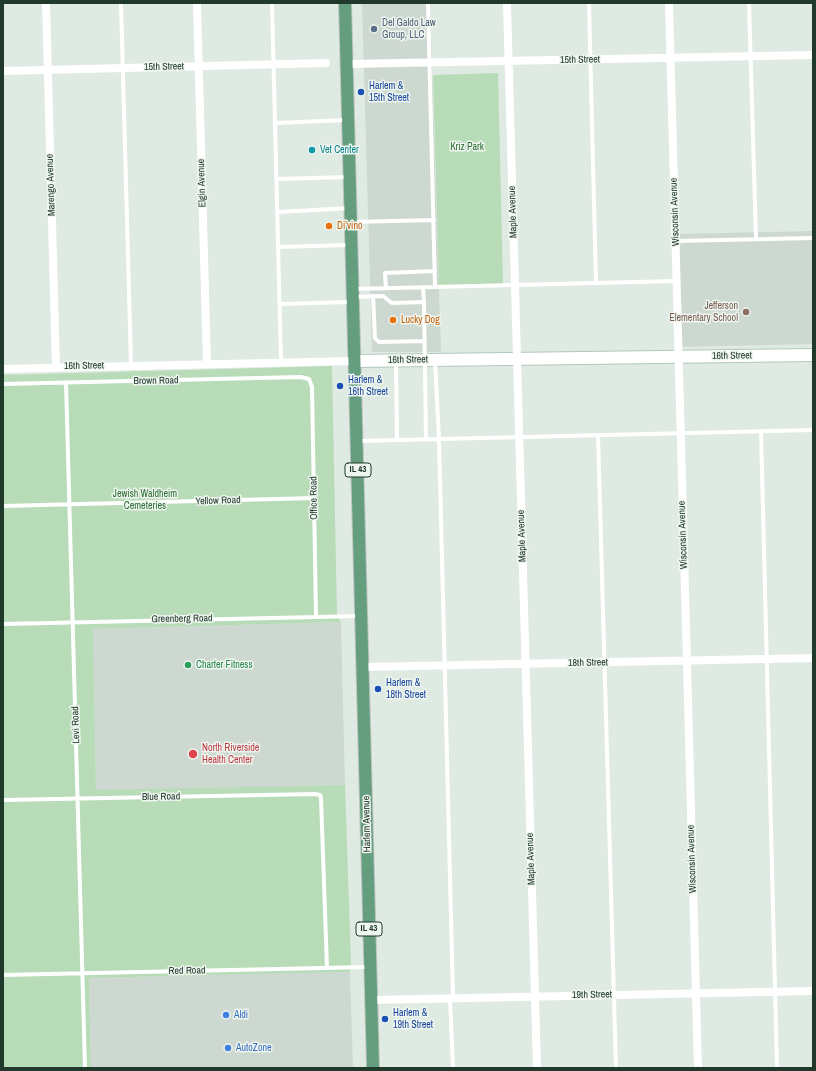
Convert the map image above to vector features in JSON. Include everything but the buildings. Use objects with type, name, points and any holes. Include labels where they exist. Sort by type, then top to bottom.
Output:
[{"type":"main road","name":"IL 43","points":[[345,3],[357,441]]},
{"type":"main road","name":"Harlem Avenue","points":[[357,441],[373,1068]]},
{"type":"street","name":"Marengo Avenue","points":[[46,3],[56,367]]},
{"type":"street","name":"Elgin Avenue","points":[[197,3],[207,364]]},
{"type":"street","name":"Maple Avenue","points":[[507,3],[537,1068]]},
{"type":"street","name":"Wisconsin Avenue","points":[[669,3],[698,1068]]},
{"type":"street","name":"15th Street","points":[[347,64],[813,55]]},
{"type":"street","name":"15th Street","points":[[3,71],[326,64]]},
{"type":"street","name":"16th Street","points":[[3,369],[396,360],[813,355]]},
{"type":"street","name":"18th Street","points":[[363,667],[813,658]]},
{"type":"street","name":"19th Street","points":[[371,1000],[813,991]]},
{"type":"lane","points":[[121,3],[131,365]]},
{"type":"lane","points":[[272,3],[281,362]]},
{"type":"lane","points":[[428,3],[435,287]]},
{"type":"lane","points":[[589,3],[596,283]]},
{"type":"lane","points":[[749,3],[756,239]]},
{"type":"lane","points":[[276,123],[348,120]]},
{"type":"lane","points":[[277,179],[350,177]]},
{"type":"lane","points":[[278,212],[351,208]]},
{"type":"lane","points":[[351,222],[434,220]]},
{"type":"lane","points":[[676,241],[813,238]]},
{"type":"lane","points":[[278,247],[352,245]]},
{"type":"lane","points":[[386,288],[385,273],[435,271]]},
{"type":"lane","points":[[353,296],[386,288],[677,281]]},
{"type":"lane","points":[[423,287],[424,341],[430,360],[439,439],[453,1068]]},
{"type":"lane","points":[[280,304],[353,296],[383,296],[392,303],[424,302]]},
{"type":"lane","points":[[373,296],[375,338],[379,342],[424,341]]},
{"type":"lane","points":[[396,360],[397,440]]},
{"type":"lane","points":[[426,439],[430,360]]},
{"type":"lane","name":"Brown Road","points":[[3,384],[301,377],[309,379]]},
{"type":"lane","name":"Office Road","points":[[309,379],[312,387],[316,617]]},
{"type":"lane","name":"Levi Road","points":[[66,383],[85,1068]]},
{"type":"lane","points":[[357,441],[813,430]]},
{"type":"lane","points":[[761,431],[777,1068]]},
{"type":"lane","points":[[598,435],[616,1068]]},
{"type":"lane","name":"Yellow Road","points":[[3,506],[314,498]]},
{"type":"lane","name":"Greenberg Road","points":[[3,624],[361,616]]},
{"type":"lane","name":"Blue Road","points":[[3,800],[320,795],[327,968]]},
{"type":"lane","name":"Red Road","points":[[3,976],[370,967]]},
{"type":"shaded area","points":[[362,3],[430,3],[441,352],[372,352]]},
{"type":"shaded area","name":"Jefferson Elementary School","points":[[813,231],[813,344],[679,347],[677,234]]},
{"type":"shaded area","points":[[341,622],[345,785],[96,791],[93,629]]},
{"type":"shaded area","points":[[350,972],[353,1068],[91,1068],[89,978]]},
{"type":"green space","name":"Kriz Park","points":[[498,73],[503,285],[439,286],[433,75]]},
{"type":"green space","name":"Jewish Waldheim Cemeteries","points":[[332,366],[337,616],[341,622],[93,629],[96,790],[345,785],[351,963],[350,972],[89,978],[91,1068],[3,1068],[3,375]]},
{"type":"place","name":"Del Galdo Law Group, LLC","points":[[374,29]]},
{"type":"place","name":"Harlem & 15th Street","points":[[361,92]]},
{"type":"place","name":"Vet Center","points":[[312,150]]},
{"type":"place","name":"Di’vino","points":[[329,226]]},
{"type":"place","name":"Jefferson Elementary School","points":[[746,312]]},
{"type":"place","name":"Lucky Dog","points":[[393,320]]},
{"type":"place","name":"Harlem & 16th Street","points":[[340,386]]},
{"type":"place","name":"Charter Fitness","points":[[188,665]]},
{"type":"place","name":"Harlem & 18th Street","points":[[378,689]]},
{"type":"place","name":"North Riverside Health Center","points":[[193,754]]},
{"type":"place","name":"Aldi","points":[[226,1015]]},
{"type":"place","name":"Harlem & 19th Street","points":[[385,1019]]},
{"type":"place","name":"AutoZone","points":[[228,1048]]}]
